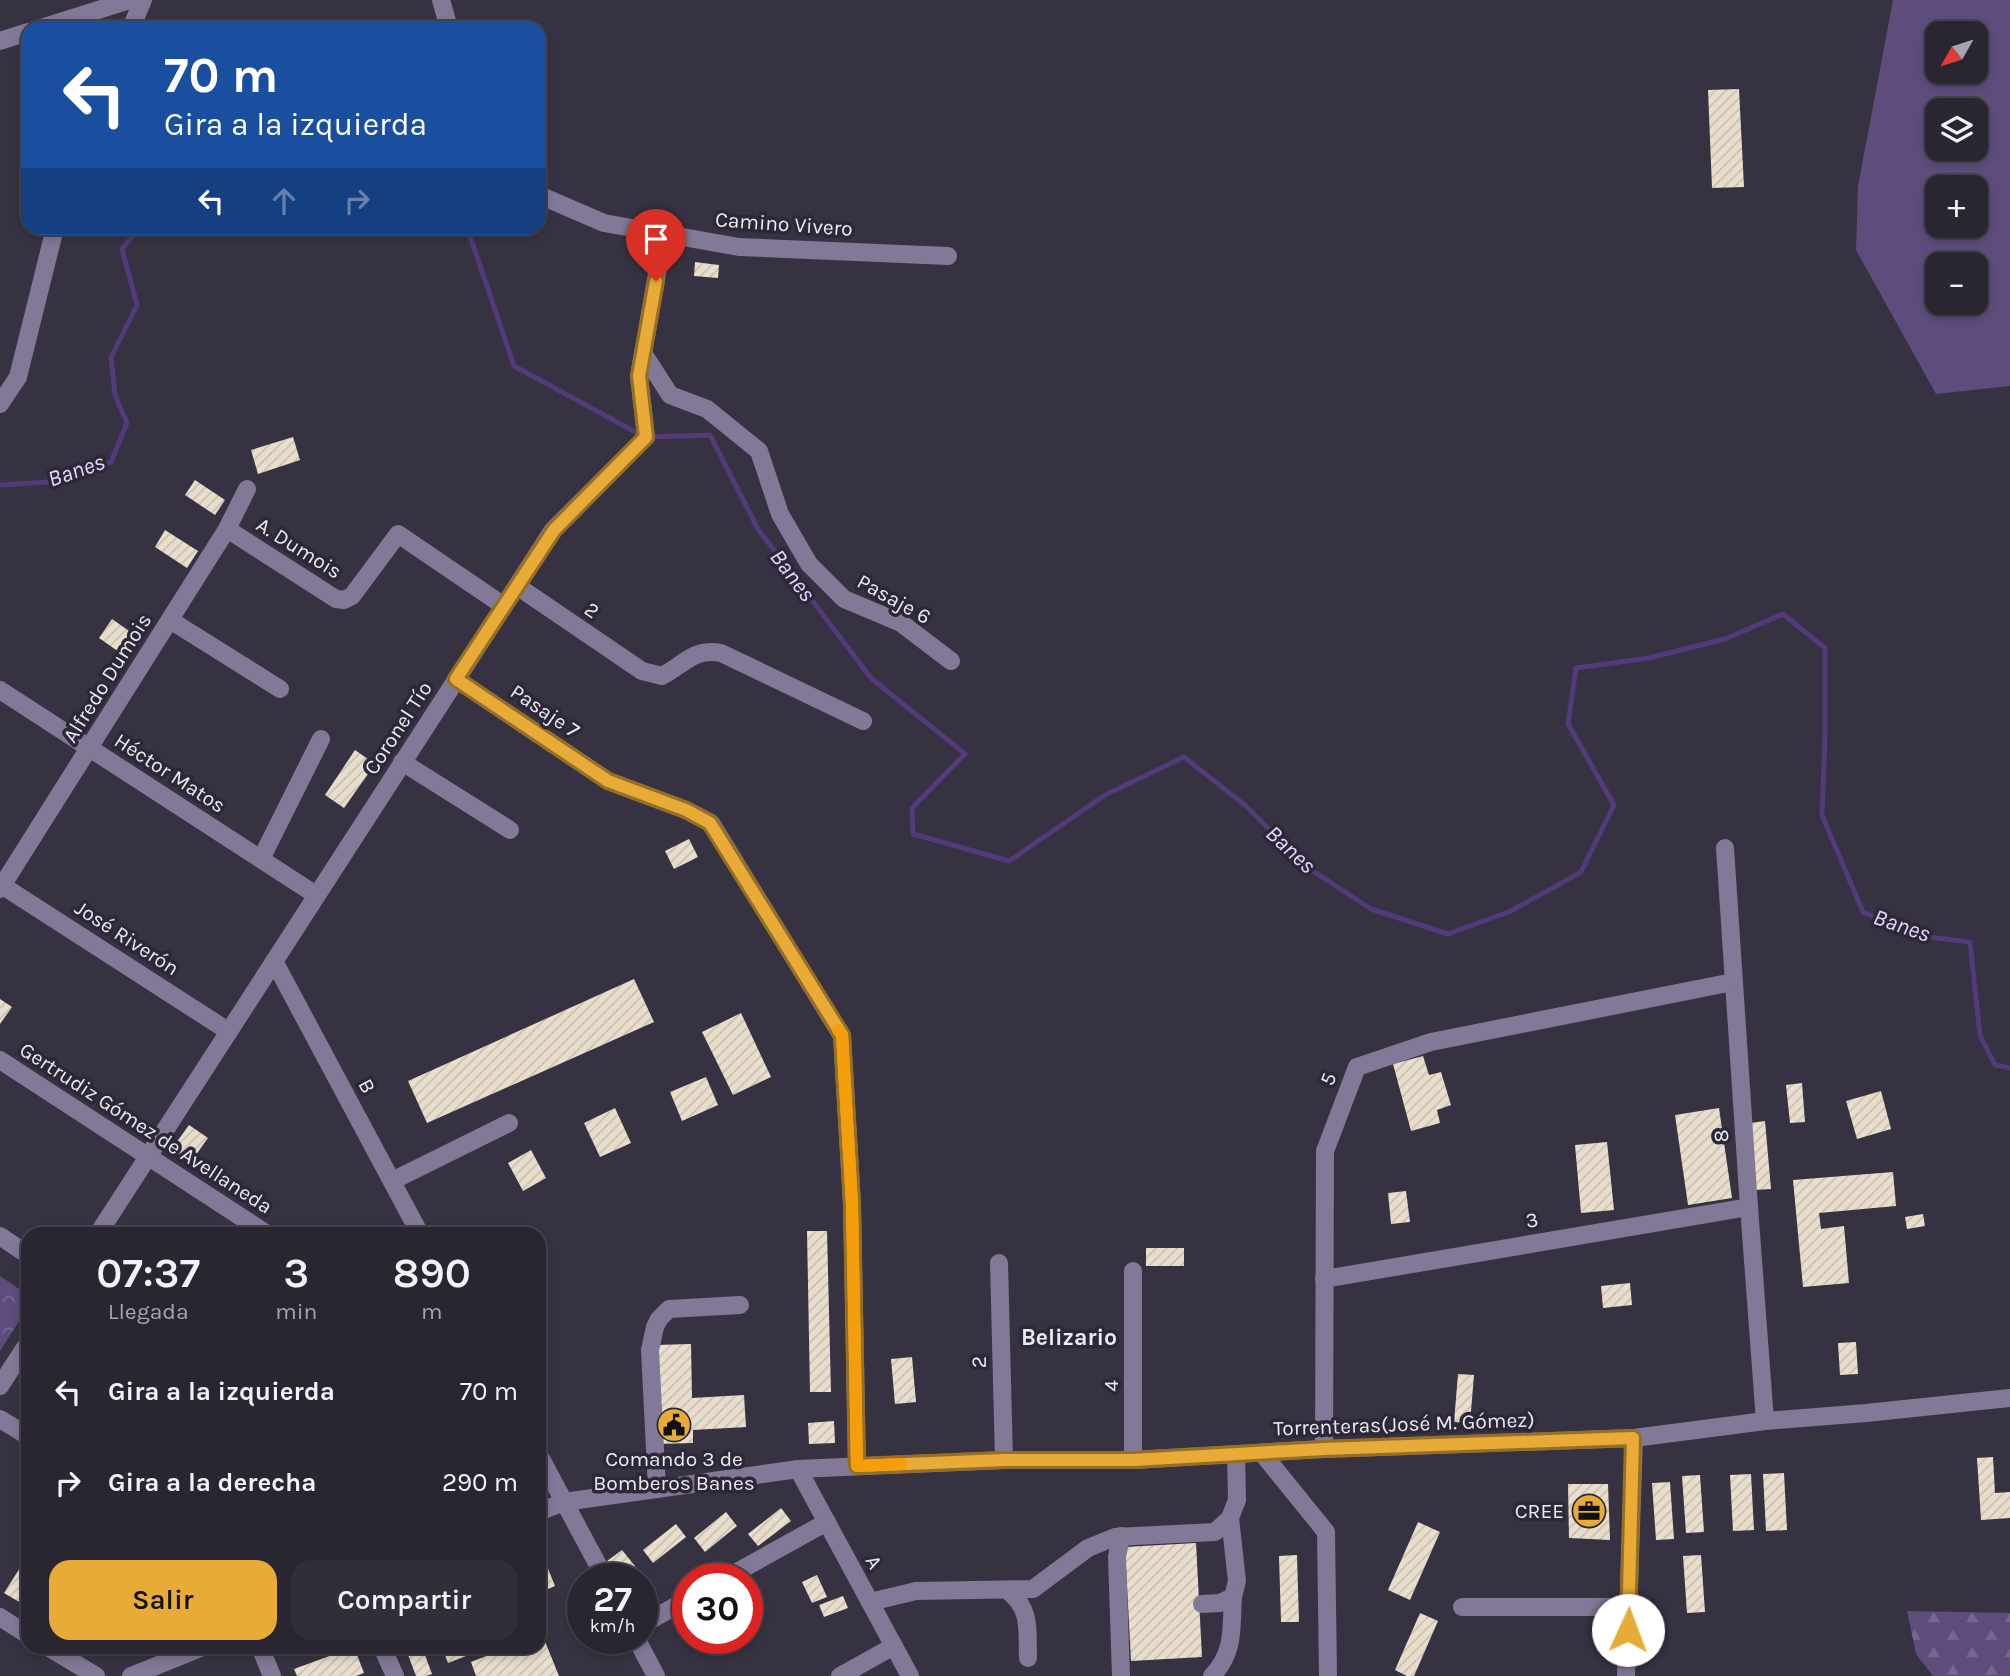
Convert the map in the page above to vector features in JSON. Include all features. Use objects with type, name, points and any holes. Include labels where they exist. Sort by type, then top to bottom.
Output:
[{"type":"street","points":[[63,21],[130,0]]},
{"type":"street","points":[[134,21],[144,0]]},
{"type":"street","points":[[442,0],[447,21]]},
{"type":"street","points":[[0,41],[21,34]]},
{"type":"street","name":"Camino Vivero","points":[[546,198],[604,223],[739,247],[948,256]]},
{"type":"street","name":"Coronel Tío","points":[[102,1227],[554,530],[646,437],[639,376],[664,234]]},
{"type":"street","points":[[0,404],[18,377],[53,235]]},
{"type":"street","name":"Pasaje 6","points":[[643,353],[670,396],[707,409],[759,451],[780,514],[810,564],[835,590],[844,599],[901,623],[951,661]]},
{"type":"street","name":"Alfredo Dumois","points":[[1,886],[227,529],[247,489]]},
{"type":"street","name":"A. Dumois","points":[[227,529],[336,599],[344,600],[352,596],[398,534],[504,606]]},
{"type":"street","name":"2","points":[[517,586],[642,671],[662,676],[692,656],[707,650],[721,653],[863,721]]},
{"type":"street","points":[[170,620],[280,689]]},
{"type":"street","name":"Pasaje 7","points":[[456,679],[608,781],[686,810],[710,823],[842,1035],[852,1204],[857,1466]]},
{"type":"street","name":"Héctor Matos","points":[[0,691],[316,895]]},
{"type":"street","points":[[261,859],[321,738]]},
{"type":"street","points":[[402,762],[510,830]]},
{"type":"street","name":"8","points":[[1725,848],[1765,1421]]},
{"type":"street","name":"José Riverón","points":[[1,886],[229,1031]]},
{"type":"street","name":"B","points":[[274,961],[416,1227]]},
{"type":"street","name":"5","points":[[1324,1449],[1325,1151],[1357,1067],[1431,1042],[1733,982]]},
{"type":"street","name":"Gertrudiz Gómez de Avellaneda","points":[[0,1060],[256,1227]]},
{"type":"street","points":[[392,1181],[509,1123]]},
{"type":"street","name":"3","points":[[1324,1279],[1749,1207]]},
{"type":"street","points":[[0,1237],[21,1250]]},
{"type":"street","name":"2","points":[[999,1263],[1004,1460]]},
{"type":"street","name":"4","points":[[1133,1271],[1133,1460]]},
{"type":"street","points":[[657,1489],[650,1350],[655,1327],[669,1308],[740,1305]]},
{"type":"street","points":[[0,1386],[21,1353]]},
{"type":"street","name":"Torrenteras(José M. Gómez)","points":[[546,1509],[564,1502],[798,1469],[1004,1460],[1133,1460],[1324,1449],[1633,1438],[1765,1421],[2010,1398]]},
{"type":"street","points":[[0,1419],[21,1432]]},
{"type":"street","points":[[1626,1676],[1633,1438]]},
{"type":"street","points":[[1262,1453],[1326,1532],[1328,1676]]},
{"type":"street","points":[[870,1602],[916,1591],[1033,1589],[1088,1548],[1115,1537],[1214,1532],[1230,1518],[1237,1500],[1236,1454]]},
{"type":"street","points":[[546,1468],[597,1563]]},
{"type":"street","name":"A","points":[[798,1469],[910,1676]]},
{"type":"street","points":[[1212,1676],[1227,1653],[1233,1634],[1233,1597],[1237,1581],[1230,1518]]},
{"type":"street","points":[[753,1563],[827,1522]]},
{"type":"street","points":[[1121,1536],[1117,1557],[1121,1676]]},
{"type":"street","points":[[1007,1590],[1017,1597],[1023,1607],[1028,1658]]},
{"type":"street","points":[[1202,1604],[1220,1603],[1233,1597]]},
{"type":"street","points":[[1462,1607],[1628,1606]]},
{"type":"street","points":[[0,1618],[21,1630]]},
{"type":"street","points":[[840,1676],[894,1646]]},
{"type":"street","points":[[60,1654],[96,1676]]},
{"type":"street","points":[[131,1676],[186,1654]]},
{"type":"street","points":[[263,1654],[272,1676]]},
{"type":"street","points":[[385,1654],[395,1676]]},
{"type":"street","points":[[644,1654],[656,1676]]},
{"type":"green space","points":[[1893,0],[2010,0],[2010,386],[1936,394],[1856,250],[1858,186]]},
{"type":"green space","points":[[0,1276],[21,1290],[21,1318],[0,1351]]},
{"type":"green space","points":[[1907,1611],[2010,1613],[2010,1676],[1933,1676],[1916,1654]]},
{"type":"building","points":[[1739,89],[1744,187],[1712,188],[1708,90]]},
{"type":"building","points":[[695,262],[719,265],[718,278],[694,276]]},
{"type":"building","points":[[293,437],[300,460],[258,474],[251,450]]},
{"type":"building","points":[[195,480],[225,500],[215,515],[185,495]]},
{"type":"building","points":[[165,530],[198,551],[187,568],[155,547]]},
{"type":"building","points":[[112,619],[142,640],[129,659],[99,638]]},
{"type":"building","points":[[355,750],[375,764],[344,808],[325,795]]},
{"type":"building","points":[[689,839],[698,857],[674,869],[665,851]]},
{"type":"building","points":[[634,979],[654,1022],[427,1123],[408,1081]]},
{"type":"building","points":[[0,999],[12,1007],[0,1024]]},
{"type":"building","points":[[741,1013],[771,1077],[733,1095],[702,1032]]},
{"type":"building","points":[[1423,1056],[1429,1075],[1441,1072],[1451,1105],[1437,1110],[1440,1123],[1411,1131],[1393,1064]]},
{"type":"building","points":[[706,1077],[718,1105],[682,1121],[670,1092]]},
{"type":"building","points":[[1802,1083],[1805,1122],[1790,1123],[1786,1085]]},
{"type":"building","points":[[1881,1091],[1891,1129],[1857,1139],[1846,1101]]},
{"type":"building","points":[[615,1108],[631,1143],[600,1157],[584,1123]]},
{"type":"building","points":[[1719,1108],[1732,1198],[1688,1205],[1675,1115]]},
{"type":"building","points":[[1765,1121],[1771,1189],[1755,1190],[1750,1123]]},
{"type":"building","points":[[189,1125],[208,1138],[190,1163],[171,1150]]},
{"type":"building","points":[[1607,1142],[1614,1210],[1581,1213],[1575,1145]]},
{"type":"building","points":[[531,1150],[546,1178],[523,1191],[508,1163]]},
{"type":"building","points":[[1893,1172],[1896,1206],[1819,1213],[1821,1229],[1844,1226],[1849,1283],[1803,1287],[1793,1180]]},
{"type":"building","points":[[1406,1191],[1410,1222],[1391,1224],[1388,1193]]},
{"type":"building","points":[[1923,1214],[1925,1226],[1907,1229],[1905,1217]]},
{"type":"building","points":[[807,1231],[827,1231],[831,1392],[810,1392]]},
{"type":"building","points":[[1146,1248],[1184,1248],[1184,1266],[1146,1266]]},
{"type":"building","points":[[1630,1283],[1632,1305],[1603,1308],[1601,1286]]},
{"type":"building","points":[[1856,1342],[1858,1374],[1840,1375],[1838,1343]]},
{"type":"building","points":[[691,1344],[692,1398],[744,1395],[746,1427],[693,1430],[693,1443],[658,1444],[656,1345]]},
{"type":"building","points":[[912,1357],[916,1402],[895,1404],[891,1359]]},
{"type":"building","points":[[1458,1374],[1474,1375],[1470,1423],[1454,1422]]},
{"type":"building","points":[[834,1421],[835,1443],[809,1444],[808,1423]]},
{"type":"building","points":[[1993,1457],[1995,1493],[2010,1492],[2010,1518],[1981,1520],[1977,1458]]},
{"type":"building","points":[[1784,1473],[1787,1530],[1766,1531],[1763,1474]]},
{"type":"building","points":[[1751,1474],[1754,1530],[1733,1531],[1730,1475]]},
{"type":"building","points":[[1700,1475],[1704,1532],[1686,1533],[1682,1476]]},
{"type":"building","points":[[1670,1482],[1674,1539],[1656,1540],[1652,1483]]},
{"type":"building","name":"CREE","points":[[1568,1484],[1608,1484],[1610,1540],[1569,1538]]},
{"type":"building","points":[[781,1508],[791,1521],[758,1546],[748,1534]]},
{"type":"building","points":[[726,1512],[737,1526],[705,1552],[694,1538]]},
{"type":"building","points":[[1418,1522],[1440,1532],[1410,1600],[1388,1590]]},
{"type":"building","points":[[676,1524],[686,1537],[653,1563],[643,1550]]},
{"type":"building","points":[[1196,1543],[1202,1657],[1131,1661],[1125,1547]]},
{"type":"building","points":[[622,1550],[632,1563],[609,1563],[607,1561]]},
{"type":"building","points":[[1297,1555],[1299,1622],[1281,1622],[1279,1556]]},
{"type":"building","points":[[1701,1555],[1705,1612],[1687,1613],[1683,1556]]},
{"type":"building","points":[[546,1564],[555,1586],[546,1590]]},
{"type":"building","points":[[21,1566],[21,1603],[4,1593]]},
{"type":"building","points":[[817,1575],[827,1597],[812,1603],[802,1582]]},
{"type":"building","points":[[843,1596],[848,1608],[824,1617],[819,1605]]},
{"type":"building","points":[[1420,1613],[1438,1621],[1414,1676],[1407,1676],[1395,1670]]},
{"type":"building","points":[[546,1644],[559,1676],[476,1676],[471,1662],[491,1654],[546,1654]]},
{"type":"building","points":[[335,1654],[357,1654],[364,1673],[356,1676],[297,1676],[294,1669]]},
{"type":"building","points":[[408,1654],[425,1654],[432,1674],[416,1676]]},
{"type":"building","points":[[445,1654],[471,1654],[448,1663]]},
{"type":"waterway","name":"Banes","points":[[0,485],[49,482],[111,462],[127,423],[115,395],[111,357],[137,305],[122,249],[133,235]]},
{"type":"waterway","name":"Banes","points":[[470,235],[514,366],[641,435]]},
{"type":"waterway","name":"Banes","points":[[650,437],[710,435],[758,529],[871,678],[965,754],[912,808],[913,834],[1009,861],[1105,795],[1184,757],[1246,806],[1307,867],[1371,909],[1448,934],[1511,911],[1581,872],[1614,805],[1568,724],[1576,668],[1649,658],[1725,639],[1783,614],[1825,648],[1822,815],[1863,912],[1920,936],[1970,942],[1980,1035],[1995,1065],[2010,1068]]},
{"type":"slow traffic","points":[[838,1030],[842,1035],[852,1204],[857,1466],[901,1464]]},
{"type":"place","name":"Comando 3 de Bomberos Banes","points":[[674,1425]]},
{"type":"place","name":"CREE","points":[[1589,1511]]},
{"type":"district","name":"Belizario","points":[[1069,1337]]},
{"type":"route","points":[[656,281],[639,376],[646,437],[554,530],[456,679],[608,781],[686,810],[710,823],[717,830],[842,1035],[852,1204],[857,1466],[1004,1460],[1133,1460],[1324,1449],[1633,1438],[1628,1630]]}]
